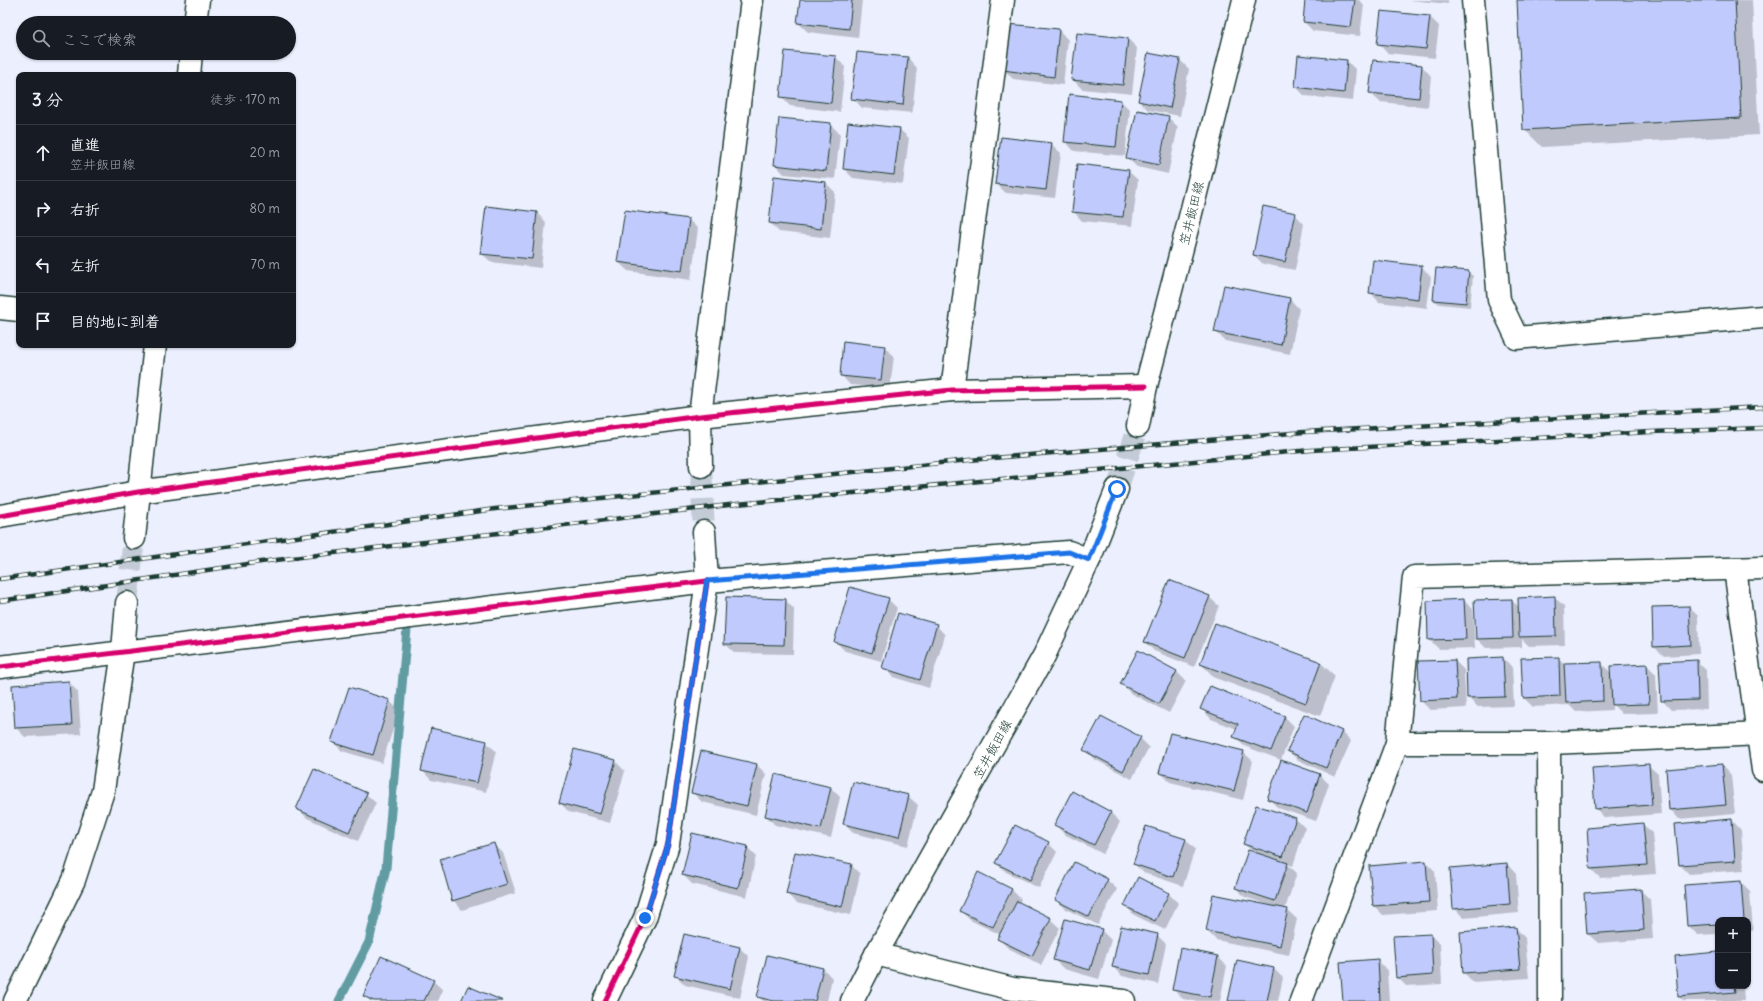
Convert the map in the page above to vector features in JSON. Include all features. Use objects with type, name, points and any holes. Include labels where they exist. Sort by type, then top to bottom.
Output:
[{"type":"street","points":[[196,16],[198,0]]},
{"type":"street","points":[[701,466],[700,416],[752,0]]},
{"type":"street","points":[[952,390],[1003,0]]},
{"type":"street","name":"笠井飯田線","points":[[1138,426],[1146,386],[1244,0]]},
{"type":"street","points":[[1474,0],[1499,300],[1517,338],[1763,316]]},
{"type":"street","points":[[189,72],[190,60]]},
{"type":"street","points":[[0,308],[16,310]]},
{"type":"street","points":[[134,538],[138,492],[156,348]]},
{"type":"street","points":[[0,516],[138,492],[700,416],[952,390],[1146,386]]},
{"type":"street","name":"笠井飯田線","points":[[852,1001],[876,954],[1044,656],[1089,560],[1117,489]]},
{"type":"street","points":[[605,1001],[645,918],[668,844],[707,581],[704,532]]},
{"type":"street","points":[[0,667],[707,581],[1069,552],[1089,560]]},
{"type":"street","points":[[1302,1001],[1397,742],[1414,577],[1763,568]]},
{"type":"street","points":[[1735,569],[1760,735],[1763,770]]},
{"type":"street","points":[[15,1001],[74,880],[103,791],[123,651],[128,603]]},
{"type":"street","points":[[1397,742],[1549,743],[1760,735]]},
{"type":"street","points":[[1549,743],[1550,1001]]},
{"type":"street","points":[[876,954],[1042,996],[1124,1001]]},
{"type":"building","points":[[800,0],[852,0],[849,29],[797,23]]},
{"type":"building","points":[[1305,0],[1355,0],[1351,27],[1303,22]]},
{"type":"building","points":[[1517,0],[1735,0],[1741,118],[1523,130]]},
{"type":"building","points":[[1381,11],[1430,16],[1426,49],[1377,44]]},
{"type":"building","points":[[1008,24],[1059,29],[1054,77],[1003,70]]},
{"type":"building","points":[[1077,33],[1128,38],[1123,85],[1071,80]]},
{"type":"building","points":[[785,51],[836,56],[831,103],[780,97]]},
{"type":"building","points":[[857,52],[908,57],[903,105],[851,99]]},
{"type":"building","points":[[1148,53],[1180,59],[1170,108],[1138,101]]},
{"type":"building","points":[[1298,55],[1347,60],[1344,93],[1295,87]]},
{"type":"building","points":[[1373,60],[1422,65],[1419,98],[1369,93]]},
{"type":"building","points":[[1069,94],[1121,100],[1116,147],[1064,142]]},
{"type":"building","points":[[1137,110],[1169,116],[1159,165],[1126,158]]},
{"type":"building","points":[[779,118],[831,123],[826,171],[774,165]]},
{"type":"building","points":[[848,122],[900,128],[894,175],[843,169]]},
{"type":"building","points":[[1001,137],[1052,143],[1046,190],[995,184]]},
{"type":"building","points":[[1077,164],[1129,170],[1123,217],[1072,212]]},
{"type":"building","points":[[774,176],[826,182],[821,229],[769,223]]},
{"type":"building","points":[[486,206],[537,212],[532,259],[480,254]]},
{"type":"building","points":[[1263,206],[1296,213],[1285,262],[1253,255]]},
{"type":"building","points":[[625,210],[689,219],[682,271],[617,262]]},
{"type":"building","points":[[1373,260],[1422,266],[1418,299],[1369,293]]},
{"type":"building","points":[[1436,268],[1469,271],[1466,303],[1433,300]]},
{"type":"building","points":[[1224,285],[1290,298],[1281,345],[1214,332]]},
{"type":"building","points":[[843,341],[885,346],[881,380],[840,376]]},
{"type":"building","points":[[1169,580],[1210,596],[1185,658],[1144,642]]},
{"type":"building","points":[[850,587],[889,598],[872,653],[834,642]]},
{"type":"building","points":[[1555,596],[1556,636],[1519,637],[1518,598]]},
{"type":"building","points":[[726,597],[786,599],[784,645],[724,644]]},
{"type":"building","points":[[1464,599],[1466,639],[1428,640],[1427,601]]},
{"type":"building","points":[[1512,599],[1513,638],[1476,639],[1474,600]]},
{"type":"building","points":[[1689,606],[1691,645],[1653,647],[1652,607]]},
{"type":"building","points":[[898,613],[937,624],[920,680],[882,668]]},
{"type":"building","points":[[1215,623],[1321,662],[1306,703],[1200,664]]},
{"type":"building","points":[[1138,650],[1177,671],[1159,704],[1120,684]]},
{"type":"building","points":[[1503,657],[1505,697],[1467,698],[1466,659]]},
{"type":"building","points":[[1559,657],[1560,696],[1523,698],[1521,658]]},
{"type":"building","points":[[1455,660],[1457,699],[1420,701],[1418,661]]},
{"type":"building","points":[[1697,660],[1698,700],[1661,701],[1659,662]]},
{"type":"building","points":[[1602,662],[1603,701],[1566,703],[1564,663]]},
{"type":"building","points":[[1647,664],[1649,704],[1612,705],[1610,666]]},
{"type":"building","points":[[69,681],[72,725],[15,728],[12,685]]},
{"type":"building","points":[[1210,686],[1285,716],[1271,751],[1233,737],[1238,724],[1200,709]]},
{"type":"building","points":[[349,687],[390,700],[373,755],[331,742]]},
{"type":"building","points":[[1304,714],[1342,731],[1326,768],[1287,751]]},
{"type":"building","points":[[1101,716],[1141,737],[1123,771],[1083,750]]},
{"type":"building","points":[[431,728],[487,741],[477,783],[421,771]]},
{"type":"building","points":[[1170,733],[1244,751],[1234,791],[1159,773]]},
{"type":"building","points":[[574,749],[616,760],[600,814],[559,803]]},
{"type":"building","points":[[701,751],[757,764],[747,806],[691,793]]},
{"type":"building","points":[[1281,760],[1320,774],[1307,813],[1267,799]]},
{"type":"building","points":[[1649,764],[1652,805],[1595,809],[1592,768]]},
{"type":"building","points":[[1722,764],[1726,805],[1669,810],[1666,769]]},
{"type":"building","points":[[314,769],[367,793],[349,832],[296,809]]},
{"type":"building","points":[[775,774],[831,787],[821,829],[765,816]]},
{"type":"building","points":[[853,782],[909,795],[899,837],[843,824]]},
{"type":"building","points":[[1072,791],[1111,812],[1094,845],[1054,825]]},
{"type":"building","points":[[1256,805],[1296,818],[1283,857],[1243,844]]},
{"type":"building","points":[[1732,819],[1735,861],[1679,865],[1675,824]]},
{"type":"building","points":[[1643,823],[1647,865],[1590,869],[1587,828]]},
{"type":"building","points":[[1015,825],[1049,842],[1030,880],[995,863]]},
{"type":"building","points":[[1146,826],[1186,839],[1173,877],[1133,864]]},
{"type":"building","points":[[692,833],[748,846],[738,888],[682,875]]},
{"type":"building","points":[[494,843],[507,884],[452,901],[440,859]]},
{"type":"building","points":[[1248,850],[1288,863],[1275,901],[1235,888]]},
{"type":"building","points":[[795,852],[852,864],[842,907],[786,894]]},
{"type":"building","points":[[1426,861],[1429,902],[1373,906],[1369,866]]},
{"type":"building","points":[[1074,862],[1108,879],[1089,917],[1055,900]]},
{"type":"building","points":[[1507,863],[1510,904],[1453,909],[1450,868]]},
{"type":"building","points":[[978,872],[1012,889],[993,927],[959,911]]},
{"type":"building","points":[[1138,877],[1169,893],[1155,921],[1124,906]]},
{"type":"building","points":[[1741,881],[1744,917],[1715,917],[1715,924],[1687,926],[1684,885]]},
{"type":"building","points":[[1641,889],[1644,930],[1587,934],[1584,893]]},
{"type":"building","points":[[1213,894],[1288,909],[1280,946],[1206,931]]},
{"type":"building","points":[[1017,901],[1051,918],[1032,956],[997,939]]},
{"type":"building","points":[[1065,919],[1102,929],[1090,970],[1053,960]]},
{"type":"building","points":[[1121,926],[1158,934],[1149,975],[1112,967]]},
{"type":"building","points":[[1516,927],[1520,969],[1463,973],[1460,932]]},
{"type":"building","points":[[684,934],[740,947],[730,989],[674,976]]},
{"type":"building","points":[[1431,934],[1433,975],[1396,978],[1393,936]]},
{"type":"building","points":[[1180,948],[1218,956],[1210,997],[1172,990]]},
{"type":"building","points":[[1715,952],[1715,989],[1734,989],[1735,992],[1678,997],[1675,956]]},
{"type":"building","points":[[767,955],[823,968],[815,1001],[774,1001],[757,997]]},
{"type":"building","points":[[381,956],[434,980],[424,1001],[374,1001],[363,996]]},
{"type":"building","points":[[1378,959],[1380,1001],[1343,1001],[1340,962]]},
{"type":"building","points":[[1237,960],[1274,968],[1267,1001],[1228,1001]]},
{"type":"building","points":[[468,986],[503,1001],[461,1001]]},
{"type":"waterway","points":[[339,1001],[369,942],[386,868],[407,629]]},
{"type":"tunnel","points":[[1117,489],[1138,426]]},
{"type":"tunnel","points":[[701,466],[704,532]]},
{"type":"tunnel","points":[[127,603],[134,538]]},
{"type":"railway","points":[[0,579],[495,509],[969,460],[1304,432],[1763,407]]},
{"type":"railway","points":[[0,601],[268,561],[737,504],[1311,450],[1651,432],[1763,428]]},
{"type":"cycle path","points":[[0,516],[138,492],[700,416],[952,390],[1146,386]]},
{"type":"cycle path","points":[[0,667],[707,581],[668,844],[645,918],[605,1001]]},
{"type":"route","points":[[645,918],[668,844],[707,581],[1069,552],[1089,560],[1117,489]]}]
